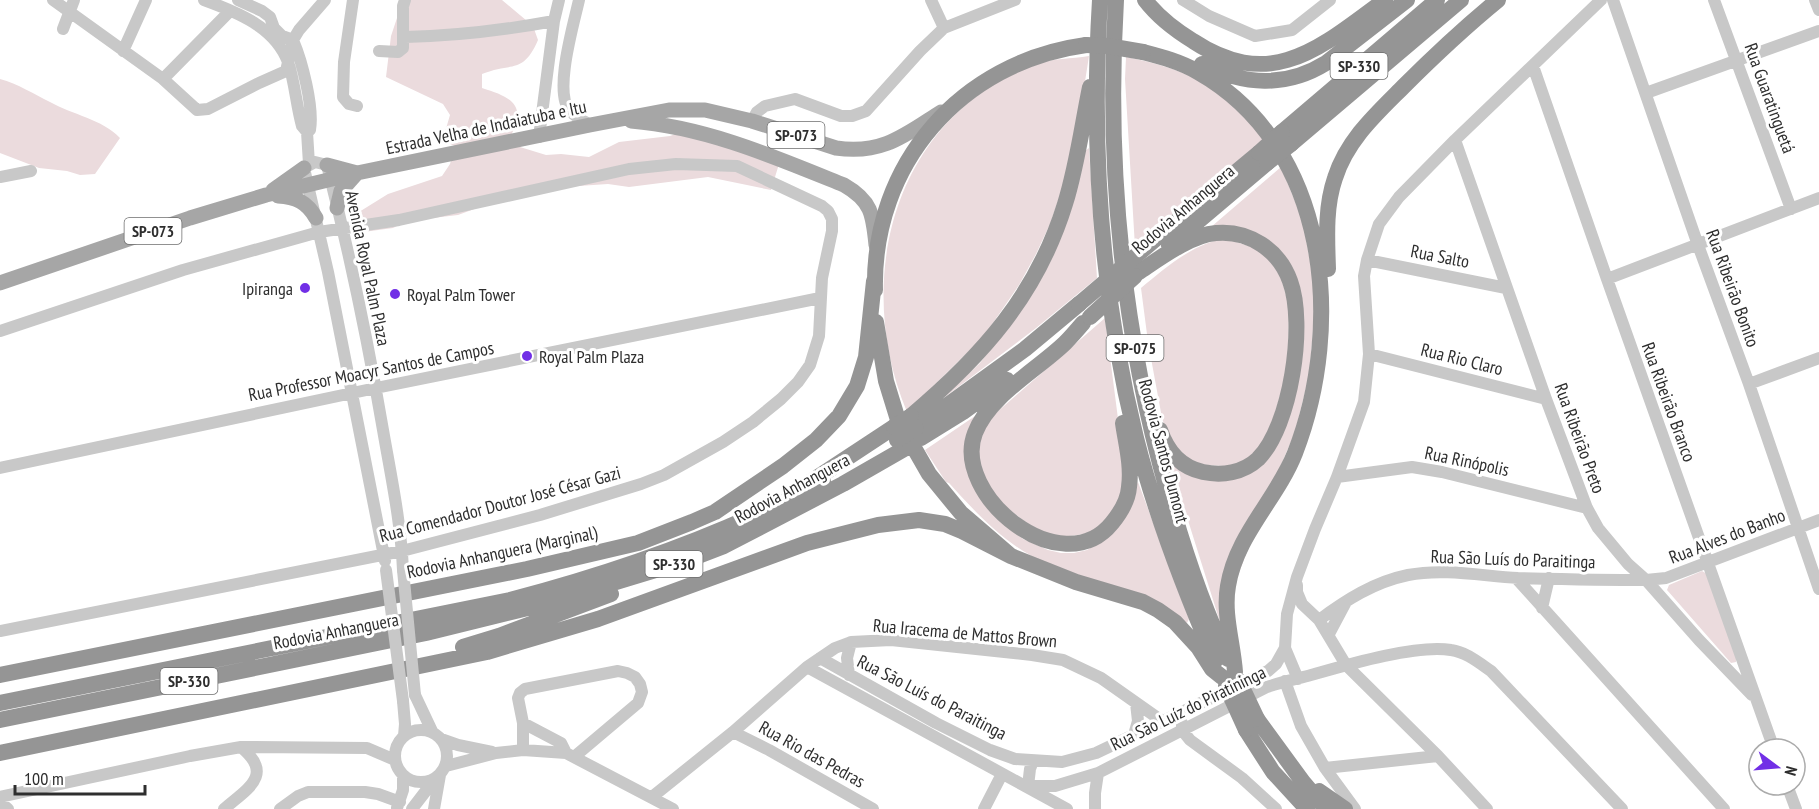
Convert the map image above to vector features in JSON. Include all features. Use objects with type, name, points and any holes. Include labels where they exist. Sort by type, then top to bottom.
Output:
[{"type":"highway","name":"Rodovia Santos Dumont","points":[[1100,0],[1091,51],[1101,218],[1114,327],[1136,438],[1160,520],[1230,679]]},
{"type":"highway","name":"Rodovia Santos Dumont","points":[[1116,0],[1112,127],[1117,220],[1134,340],[1149,423],[1185,551],[1230,679]]},
{"type":"highway","points":[[1145,0],[1170,25],[1203,48],[1234,61],[1264,65],[1302,56],[1329,41],[1385,0]]},
{"type":"highway","points":[[1141,47],[1163,48],[1226,75],[1281,81],[1302,75],[1326,63],[1407,0]]},
{"type":"highway","name":"Rodovia Anhanguera","points":[[916,427],[963,412],[1087,320],[1437,0]]},
{"type":"highway","name":"Rodovia Anhanguera","points":[[1286,138],[1392,59],[1461,0]]},
{"type":"highway","points":[[1392,59],[1475,0]]},
{"type":"highway","points":[[1301,809],[1273,772],[1230,679],[1227,613],[1231,573],[1239,550],[1294,453],[1314,412],[1322,382],[1329,308],[1328,216],[1330,197],[1340,164],[1366,125],[1436,54],[1498,0]]},
{"type":"highway","points":[[1011,556],[972,524],[939,488],[898,420],[882,361],[876,321],[874,281],[876,245],[883,217],[903,168],[935,123],[959,100],[988,78],[1044,53],[1068,47],[1091,51],[1119,42],[1141,47],[1198,71],[1234,98],[1265,130],[1287,164],[1301,193],[1319,264],[1321,317],[1318,361],[1311,398],[1294,453]]},
{"type":"highway","points":[[898,439],[916,427],[952,381],[1006,321],[1031,281],[1048,247],[1065,204],[1078,152],[1091,51]]},
{"type":"highway","name":"Rodovia Anhanguera","points":[[0,720],[426,633],[540,605],[685,561],[724,546],[782,517],[916,427],[1025,349],[1158,237],[1263,158]]},
{"type":"highway","points":[[1134,340],[1162,437],[1170,452],[1181,463],[1196,471],[1227,474],[1243,470],[1266,449],[1283,411],[1293,371],[1295,352],[1296,318],[1291,283],[1276,257],[1263,245],[1247,237],[1231,233],[1214,233],[1195,239],[1137,274]]},
{"type":"highway","name":"Rodovia Anhanguera (Marginal)","points":[[0,675],[527,569],[638,543],[692,522],[722,507],[783,466],[816,440],[839,416],[857,386],[867,357],[874,281]]},
{"type":"highway","points":[[1087,320],[1065,344],[1019,381],[991,408],[975,432],[972,449],[976,477],[1000,511],[1041,540],[1060,544],[1078,544],[1101,534],[1118,515],[1127,498],[1130,472],[1115,384],[1114,327]]},
{"type":"highway","name":"Rodovia Anhanguera","points":[[0,703],[510,600],[604,574],[774,506],[842,472],[898,439]]},
{"type":"highway","points":[[0,753],[487,652],[598,619],[807,543],[878,525],[919,520],[938,523],[962,531],[1011,556],[1076,582],[1143,602],[1175,622],[1198,647],[1212,669],[1230,679]]},
{"type":"highway","points":[[350,682],[499,636],[640,583],[685,561]]},
{"type":"highway","points":[[1252,724],[1321,792],[1345,809]]},
{"type":"highway","points":[[1286,758],[1326,809]]},
{"type":"highway","points":[[1273,772],[1307,809]]},
{"type":"main road","name":"Estrada Velha de Indaiatuba e Itu","points":[[357,173],[622,120],[649,112],[669,110],[705,110],[746,119],[836,148],[873,149],[885,146],[959,100]]},
{"type":"main road","points":[[727,140],[742,130],[746,119]]},
{"type":"main road","name":"Estrada Velha de Indaiatuba e Itu","points":[[622,120],[653,122],[727,140],[807,170],[859,194],[869,207],[876,245]]},
{"type":"main road","points":[[327,165],[357,173],[341,191],[337,208]]},
{"type":"main road","points":[[266,195],[307,166]]},
{"type":"main road","name":"SP-073","points":[[0,283],[190,218],[266,195],[357,173]]},
{"type":"main road","points":[[266,195],[300,200],[310,208],[317,225]]},
{"type":"street","points":[[53,0],[72,6],[123,51],[163,79],[197,110],[208,109],[259,82],[286,71],[293,40],[325,0]]},
{"type":"street","points":[[123,51],[146,0]]},
{"type":"street","points":[[204,0],[264,29],[281,49],[288,62],[300,119],[307,132],[309,186],[384,554],[403,701],[404,736],[397,747],[395,759],[403,775],[403,790],[398,806],[378,794],[308,792],[280,809]]},
{"type":"street","points":[[240,0],[270,17],[274,28],[282,36],[293,40],[300,57],[306,84],[311,128],[307,132]]},
{"type":"street","points":[[353,0],[344,62],[343,98],[349,104],[357,106]]},
{"type":"street","points":[[379,51],[398,52],[403,48],[405,0]]},
{"type":"street","points":[[539,137],[554,21],[559,0]]},
{"type":"street","points":[[579,0],[563,86],[564,99],[569,111],[590,125]]},
{"type":"street","points":[[931,0],[944,28]]},
{"type":"street","points":[[746,119],[765,106],[795,99],[841,116],[852,116],[866,111],[944,28],[1016,0]]},
{"type":"street","points":[[1183,0],[1209,16],[1255,36],[1292,30],[1330,0]]},
{"type":"street","points":[[1298,678],[1285,648],[1286,622],[1297,578],[1364,402],[1369,354],[1364,276],[1379,224],[1399,197],[1601,0]]},
{"type":"street","name":"Rua Ribeirão Bonito","points":[[1613,0],[1819,589]]},
{"type":"street","name":"Rua Guaratinguetá","points":[[1714,0],[1791,208]]},
{"type":"street","points":[[1815,0],[1819,10]]},
{"type":"street","points":[[63,29],[72,6]]},
{"type":"street","points":[[163,79],[230,11]]},
{"type":"street","points":[[405,37],[435,36],[554,21]]},
{"type":"street","points":[[1646,93],[1819,31]]},
{"type":"street","name":"Rua Ribeirão Branco","points":[[1533,66],[1769,737]]},
{"type":"street","name":"Rua Ribeirão Preto","points":[[1455,141],[1587,508],[1598,528],[1628,564],[1646,580],[1754,697]]},
{"type":"street","points":[[307,166],[317,162],[327,165]]},
{"type":"street","name":"Rua Comendador Doutor José César Gazi","points":[[0,631],[402,551],[540,515],[664,475],[723,442],[753,422],[781,399],[810,365],[819,336],[822,278],[832,231],[832,219],[822,206],[737,166],[676,164],[629,170],[399,219],[341,227]]},
{"type":"street","name":"Avenida Royal Palm Plaza","points":[[327,165],[375,388],[402,551],[415,695],[436,735]]},
{"type":"street","points":[[0,177],[31,171]]},
{"type":"street","points":[[1607,279],[1819,198]]},
{"type":"street","points":[[0,331],[317,225],[341,227]]},
{"type":"street","name":"Rua Salto","points":[[1367,260],[1506,288]]},
{"type":"street","name":"Rua Professor Moacyr Santos de Campos","points":[[0,468],[375,388],[820,298]]},
{"type":"street","name":"Rua Rio Claro","points":[[1369,354],[1546,399]]},
{"type":"street","points":[[1749,384],[1819,358]]},
{"type":"street","name":"Rua Rinópolis","points":[[1337,477],[1412,467],[1442,472],[1587,508]]},
{"type":"street","name":"Rua Alves do Banho","points":[[1646,580],[1666,578],[1819,520]]},
{"type":"street","name":"Rua São Luís do Paraitinga","points":[[1316,617],[1389,580],[1409,575],[1445,572],[1516,578],[1646,580]]},
{"type":"street","points":[[1297,578],[1299,598],[1302,604],[1329,634],[1346,665],[1438,756],[1487,809]]},
{"type":"street","points":[[1516,578],[1724,809]]},
{"type":"street","points":[[1542,608],[1549,578]]},
{"type":"street","points":[[1329,634],[1348,599]]},
{"type":"street","points":[[1286,622],[1299,613],[1316,617]]},
{"type":"street","name":"Rua Iracema de Mattos Brown","points":[[652,797],[733,732],[807,667],[851,642],[891,640],[1063,660],[1101,678],[1162,721]]},
{"type":"street","points":[[849,675],[847,658],[851,642]]},
{"type":"street","name":"Rua São Luís do Paraitinga","points":[[820,658],[936,723],[990,750],[1015,759],[1062,762],[1096,753],[1268,671],[1276,664],[1285,648]]},
{"type":"street","name":"Rua São Luíz do Piratininga","points":[[1028,786],[1055,786],[1098,773],[1267,687],[1346,665],[1435,649],[1451,650],[1475,659],[1491,671],[1623,809]]},
{"type":"street","points":[[1333,669],[1339,653]]},
{"type":"street","points":[[807,667],[1067,809]]},
{"type":"street","points":[[523,750],[523,723],[518,698],[525,689],[618,671],[634,677],[640,684],[642,692],[638,703],[570,755]]},
{"type":"street","points":[[1268,671],[1285,681],[1300,726],[1325,768],[1355,809]]},
{"type":"street","points":[[1134,735],[1138,721],[1137,703]]},
{"type":"street","points":[[1188,710],[1182,721],[1182,730],[1190,740],[1242,778],[1276,809]]},
{"type":"street","points":[[523,723],[561,743],[570,755]]},
{"type":"street","points":[[404,736],[417,730],[436,735],[458,745],[496,753]]},
{"type":"street","name":"Rua Rio das Pedras","points":[[733,732],[770,750],[873,809]]},
{"type":"street","points":[[434,809],[440,773],[447,752],[436,735]]},
{"type":"street","points":[[0,797],[179,758],[241,747],[367,748],[395,759]]},
{"type":"street","points":[[224,809],[254,783],[257,776],[258,768],[254,760],[241,747]]},
{"type":"street","points":[[403,775],[418,782],[496,753],[523,750],[570,755],[673,809]]},
{"type":"street","points":[[1325,768],[1438,756]]},
{"type":"street","points":[[1028,786],[1033,761]]},
{"type":"street","points":[[412,809],[440,773]]},
{"type":"street","points":[[1095,809],[1098,773]]},
{"type":"street","points":[[984,809],[1002,774]]},
{"type":"street","points":[[0,802],[8,809]]},
{"type":"shaded area","points":[[403,0],[502,0],[533,26],[538,40],[527,58],[515,66],[482,74],[482,88],[501,95],[514,104],[517,117],[510,137],[520,147],[546,155],[589,157],[619,142],[670,136],[684,131],[779,164],[771,190],[708,177],[629,187],[608,184],[549,188],[488,204],[458,215],[407,221],[393,228],[356,233],[353,227],[359,212],[388,194],[442,176],[450,164],[455,146],[450,144],[445,132],[450,115],[443,104],[386,77],[391,36]]},
{"type":"shaded area","points":[[1089,56],[1073,158],[1050,224],[1036,254],[1019,285],[984,336],[907,412],[891,361],[884,309],[886,258],[897,208],[918,163],[948,122],[987,89],[1036,64]]},
{"type":"shaded area","points":[[1126,57],[1165,67],[1203,82],[1230,103],[1265,138],[1135,247],[1125,79]]},
{"type":"shaded area","points":[[0,79],[105,126],[120,138],[95,174],[80,175],[39,168],[0,153]]},
{"type":"shaded area","points":[[1089,148],[1097,278],[1036,328],[941,400],[980,363],[998,339],[1085,151]]},
{"type":"shaded area","points":[[1281,167],[1303,221],[1316,296],[1309,376],[1295,432],[1220,622],[1169,460],[1187,473],[1259,468],[1299,347],[1278,252],[1211,227]]},
{"type":"shaded area","points":[[1218,240],[1230,240],[1261,250],[1280,273],[1289,307],[1288,369],[1266,443],[1239,467],[1193,464],[1169,439],[1162,418],[1141,288],[1187,253]]},
{"type":"shaded area","points":[[1105,318],[1121,442],[1124,495],[1099,532],[1048,539],[990,495],[976,450],[989,419]]},
{"type":"shaded area","points":[[981,412],[967,444],[1005,525],[1023,539],[1061,553],[1087,550],[1115,531],[1138,482],[1189,619],[1187,623],[1135,596],[1061,570],[1029,555],[992,527],[946,482],[925,450]]},
{"type":"shaded area","points":[[1702,571],[1707,574],[1736,656],[1736,662],[1731,663],[1667,590],[1669,585]]},
{"type":"place","name":"Ipiranga","points":[[305,288]]},
{"type":"place","name":"Royal Palm Tower","points":[[395,294]]},
{"type":"place","name":"Royal Palm Plaza","points":[[527,356]]}]
